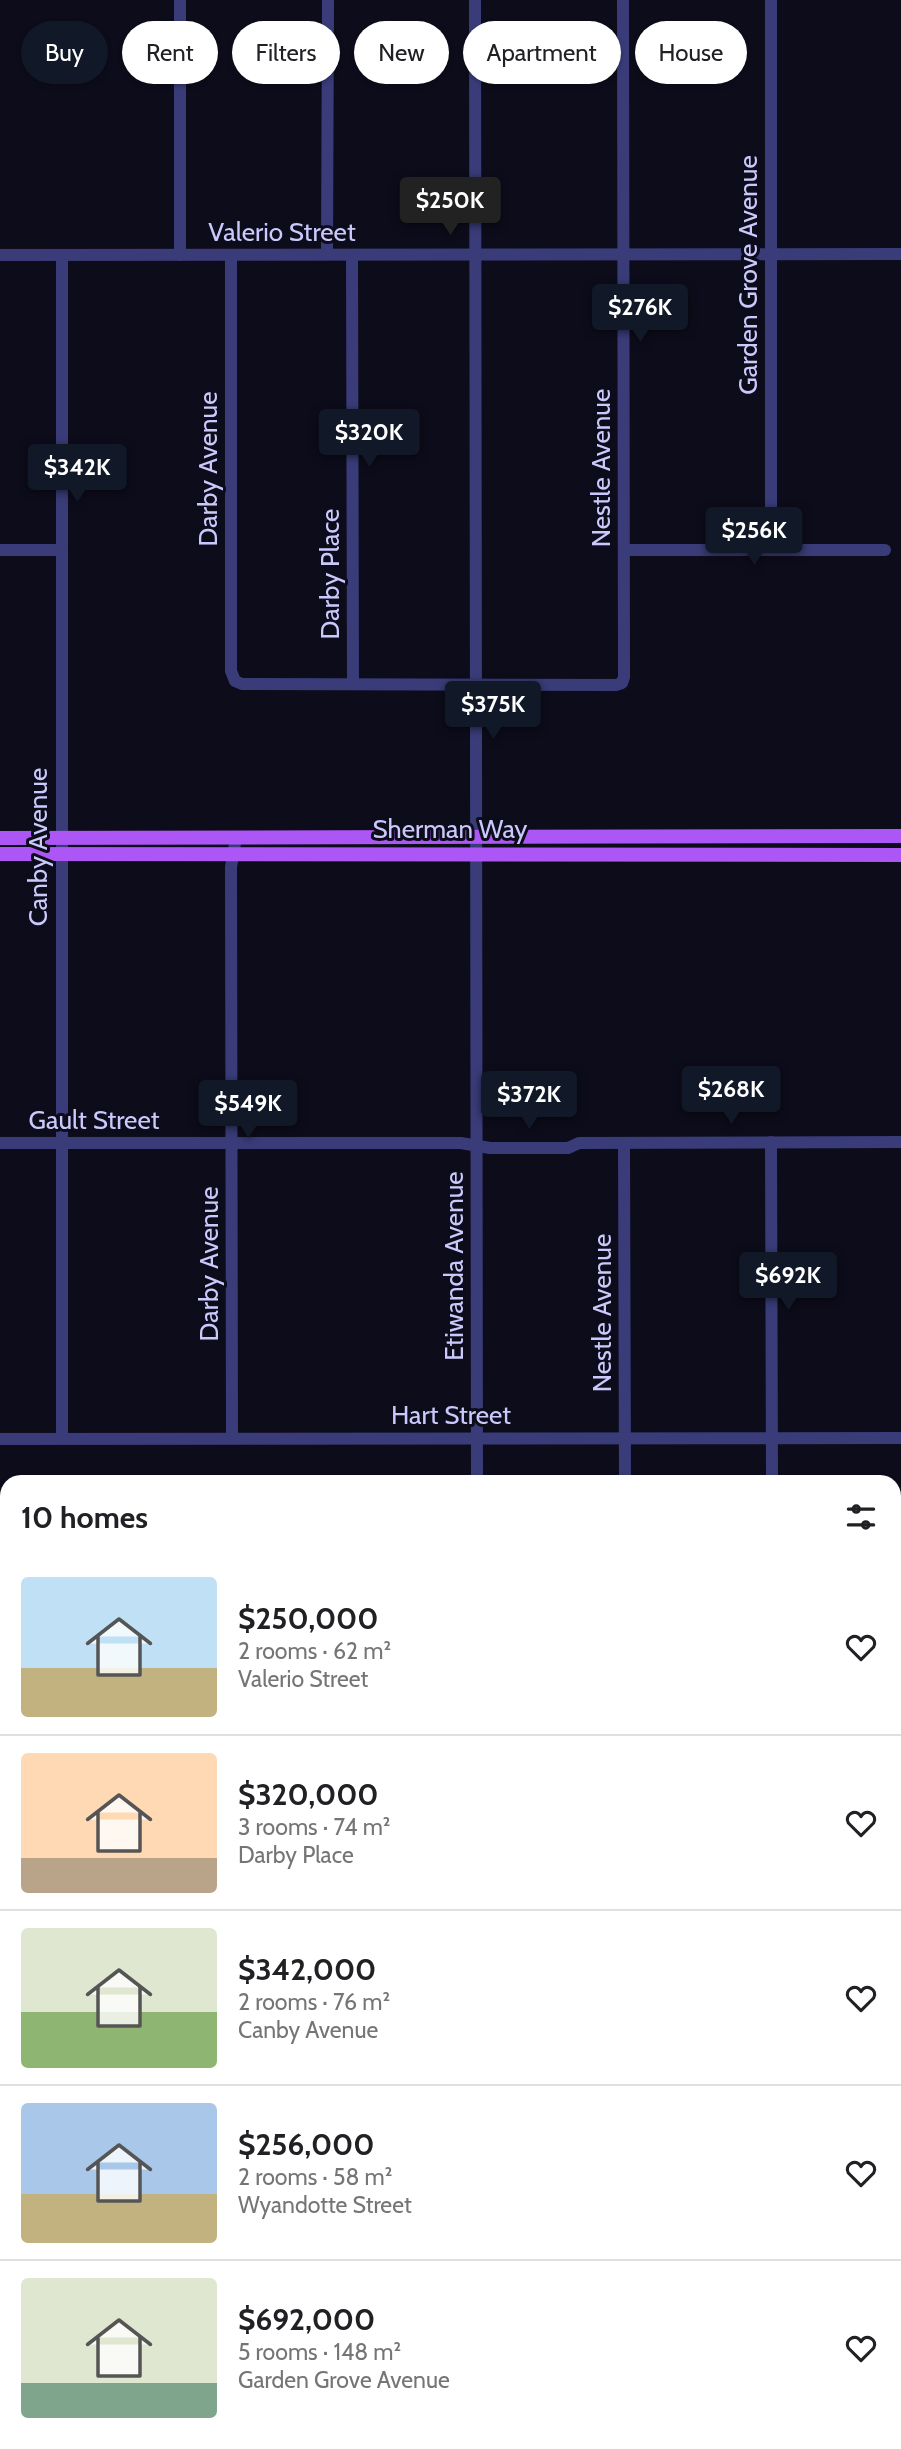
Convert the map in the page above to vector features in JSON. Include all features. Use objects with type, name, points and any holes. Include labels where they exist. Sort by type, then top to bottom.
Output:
[{"type":"main road","name":"Sherman Way","points":[[0,838],[901,835]]},
{"type":"main road","name":"Sherman Way","points":[[0,854],[901,855]]},
{"type":"street","points":[[180,0],[180,255]]},
{"type":"street","points":[[327,254],[328,0]]},
{"type":"street","name":"Etiwanda Avenue","points":[[475,0],[477,1475]]},
{"type":"street","name":"Nestle Avenue","points":[[476,683],[616,685],[622,683],[624,677],[623,0]]},
{"type":"street","name":"Garden Grove Avenue","points":[[771,0],[771,550]]},
{"type":"street","name":"Valerio Street","points":[[0,256],[901,254]]},
{"type":"street","name":"Darby Avenue","points":[[231,255],[230,671],[235,681],[242,684],[353,684]]},
{"type":"street","name":"Darby Place","points":[[352,255],[353,684]]},
{"type":"street","name":"Canby Avenue","points":[[62,256],[62,1438]]},
{"type":"street","points":[[0,550],[61,550]]},
{"type":"street","points":[[624,550],[885,550]]},
{"type":"street","points":[[353,684],[476,683]]},
{"type":"street","name":"Darby Avenue","points":[[232,1438],[232,853],[236,838]]},
{"type":"street","points":[[771,1142],[772,1475]]},
{"type":"street","name":"Gault Street","points":[[0,1143],[477,1145],[490,1148],[568,1148],[579,1143],[901,1142]]},
{"type":"street","name":"Nestle Avenue","points":[[624,1143],[625,1475]]},
{"type":"street","name":"Hart Street","points":[[0,1439],[901,1438]]}]
